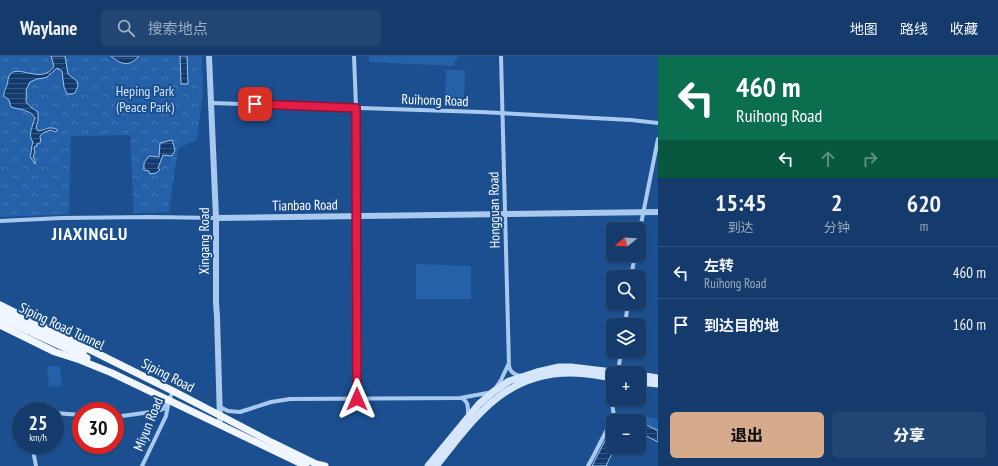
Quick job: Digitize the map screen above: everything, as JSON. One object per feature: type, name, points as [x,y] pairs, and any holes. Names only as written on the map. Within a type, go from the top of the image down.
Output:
[{"type":"main road","name":"Siping Road","points":[[0,305],[220,416],[236,420],[273,443],[316,464],[325,466]]},
{"type":"main road","name":"Siping Road Tunnel","points":[[0,312],[101,359],[114,362]]},
{"type":"main road","name":"Siping Road Tunnel","points":[[0,318],[82,356],[112,373]]},
{"type":"main road","name":"Siping Road","points":[[0,325],[55,352],[112,373],[306,466]]},
{"type":"main road","points":[[428,466],[479,404],[506,383],[522,376],[559,367],[606,371]]},
{"type":"main road","points":[[436,466],[483,410],[507,390],[516,385],[537,378],[557,374],[572,373],[606,377]]},
{"type":"main road","points":[[646,376],[658,378]]},
{"type":"main road","points":[[646,383],[658,384]]},
{"type":"street","name":"Xingang Road","points":[[209,56],[216,218],[216,302],[220,425]]},
{"type":"street","points":[[354,56],[356,108],[357,399]]},
{"type":"street","name":"Hongguan Road","points":[[493,392],[501,380],[509,363],[501,56]]},
{"type":"street","name":"Ruihong Road","points":[[212,103],[503,113],[631,120],[658,123]]},
{"type":"street","points":[[642,222],[658,139]]},
{"type":"street","name":"Tianbao Road","points":[[0,221],[151,216],[216,218],[658,212]]},
{"type":"street","points":[[509,363],[509,368],[511,371],[522,376]]},
{"type":"street","name":"Miyun Road","points":[[142,466],[166,416],[169,400],[173,391]]},
{"type":"street","points":[[220,407],[228,411],[240,412],[271,402],[285,400],[460,398],[493,392]]},
{"type":"street","points":[[460,398],[468,404],[468,417]]},
{"type":"street","points":[[124,416],[158,411],[163,409],[169,400]]},
{"type":"street","points":[[588,466],[614,416],[612,406]]},
{"type":"street","points":[[236,420],[240,412]]},
{"type":"street","points":[[34,454],[36,466]]},
{"type":"green space","name":"Heping Park (Peace Park)","points":[[0,56],[51,56],[54,66],[44,74],[37,75],[27,72],[12,72],[4,95],[9,100],[10,106],[27,111],[35,118],[29,135],[33,142],[30,156],[35,164],[34,151],[41,136],[50,130],[56,132],[47,127],[38,131],[36,128],[38,125],[38,112],[27,104],[26,90],[30,82],[47,77],[57,68],[62,71],[64,87],[67,94],[68,74],[65,56],[111,56],[113,58],[139,56],[180,56],[181,84],[188,84],[187,56],[202,56],[203,93],[197,139],[178,149],[169,212],[134,213],[130,135],[71,136],[69,214],[0,217]]},
{"type":"green space","points":[[369,56],[459,56],[455,60],[454,66],[369,62]]},
{"type":"green space","points":[[446,70],[465,70],[464,103],[445,103]]},
{"type":"green space","points":[[416,264],[471,266],[471,299],[416,299]]},
{"type":"green space","points":[[47,366],[60,366],[62,386],[49,387]]},
{"type":"green space","points":[[646,416],[658,419],[658,431],[646,425]]},
{"type":"shaded area","points":[[51,56],[65,56],[68,74],[77,81],[78,86],[75,93],[67,94],[64,87],[62,71],[57,68],[47,77],[30,82],[26,90],[26,102],[38,112],[36,128],[38,131],[50,128],[58,130],[56,132],[50,130],[40,136],[41,142],[35,146],[34,149],[35,152],[33,157],[35,164],[30,156],[33,142],[30,133],[35,118],[27,111],[11,107],[9,100],[4,96],[4,93],[9,76],[12,72],[17,71],[43,74],[49,72],[54,66]]},
{"type":"shaded area","points":[[111,56],[139,56],[136,60],[125,64]]},
{"type":"shaded area","points":[[180,56],[187,56],[188,84],[181,84]]},
{"type":"shaded area","points":[[172,140],[175,150],[172,156],[163,155],[158,168],[160,170],[156,173],[150,174],[149,171],[144,170],[144,163],[149,156],[159,157],[160,143]]},
{"type":"shaded area","points":[[646,425],[658,431],[658,442],[646,436]]},
{"type":"shaded area","points":[[606,439],[606,454],[612,454],[606,466],[592,466]]},
{"type":"district","name":"JIAXINGLU","points":[[90,233]]},
{"type":"route","points":[[255,104],[356,108],[357,399]]}]
